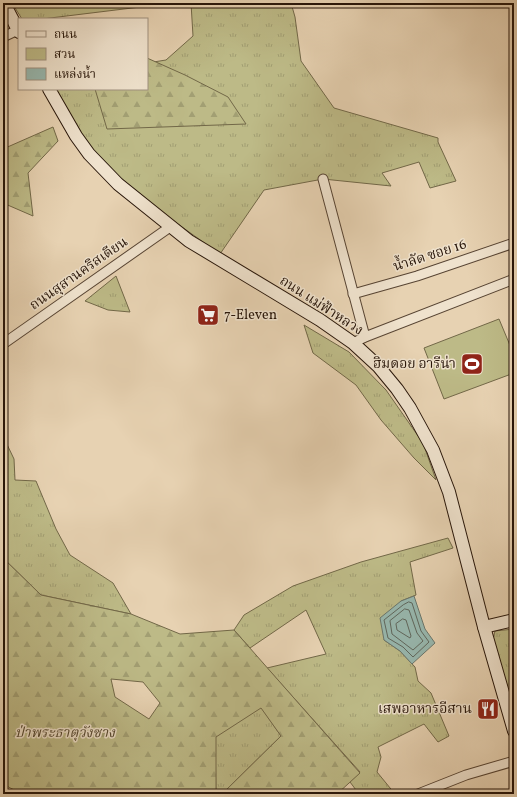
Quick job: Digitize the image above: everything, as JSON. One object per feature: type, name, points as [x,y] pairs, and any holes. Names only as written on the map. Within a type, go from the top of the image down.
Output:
[{"type":"street","points":[[3,37],[18,31],[4,3]]},
{"type":"street","name":"ถนน แม่ฟ้าหลวง","points":[[50,90],[76,136],[98,165],[118,184],[170,227],[211,256],[320,320],[353,343],[388,377],[410,408],[433,450],[443,474],[455,510],[484,627],[514,731]]},
{"type":"street","points":[[323,179],[365,337]]},
{"type":"street","name":"ถนนสุสานคริสเตียน","points":[[3,344],[170,227]]},
{"type":"street","name":"น้ำลัด ซอย 16","points":[[353,294],[417,276],[514,243]]},
{"type":"street","points":[[353,343],[365,337],[514,280]]},
{"type":"street","points":[[484,627],[514,620]]},
{"type":"street","points":[[418,794],[466,774],[514,762]]},
{"type":"green space","points":[[12,3],[173,3],[50,18],[21,18]]},
{"type":"green space","points":[[191,3],[291,3],[295,17],[301,61],[334,108],[438,138],[438,142],[456,181],[430,188],[419,162],[382,173],[391,186],[323,179],[264,190],[220,254],[144,200],[93,152],[52,90],[148,90],[148,63],[166,60],[193,36]]},
{"type":"green space","points":[[148,58],[228,97],[246,124],[107,129],[95,90],[148,90]]},
{"type":"green space","points":[[53,127],[58,141],[28,173],[33,216],[3,203],[3,149]]},
{"type":"green space","points":[[116,276],[130,312],[108,310],[85,301]]},
{"type":"green space","name":"ฮิมดอย อารีน่า","points":[[499,319],[514,355],[514,373],[444,399],[424,348]]},
{"type":"green space","points":[[304,325],[349,352],[386,390],[423,443],[436,480],[414,458],[381,420],[356,385],[313,353]]},
{"type":"green space","points":[[3,436],[14,459],[15,480],[36,481],[56,529],[70,555],[113,583],[131,614],[41,595],[3,558]]},
{"type":"green space","points":[[448,538],[453,548],[410,562],[416,595],[401,601],[384,640],[400,651],[415,667],[418,681],[431,693],[449,736],[438,742],[424,724],[378,747],[381,757],[377,772],[395,794],[359,794],[350,782],[360,772],[267,668],[326,654],[306,610],[250,648],[234,630],[244,615],[293,586],[361,562]]},
{"type":"green space","name":"ป่าพระธาตุวังซาง","points":[[3,558],[41,595],[131,614],[180,634],[234,630],[360,773],[337,794],[222,794],[281,736],[261,708],[216,737],[216,794],[17,794],[16,791],[3,784]],"holes":[[[111,679],[143,682],[160,703],[149,719],[115,697]]]},
{"type":"green space","points":[[514,629],[514,711],[492,643],[495,631]]},
{"type":"green space","points":[[261,707],[281,736],[222,794],[216,794],[215,737]]},
{"type":"water","points":[[414,596],[425,629],[435,643],[412,664],[400,651],[384,640],[380,618],[401,601]]},
{"type":"place","name":"7-Eleven","points":[[208,315]]},
{"type":"place","name":"ฮิมดอย อารีน่า","points":[[472,364]]},
{"type":"place","name":"เสพอาหารอีสาน","points":[[488,709]]}]
